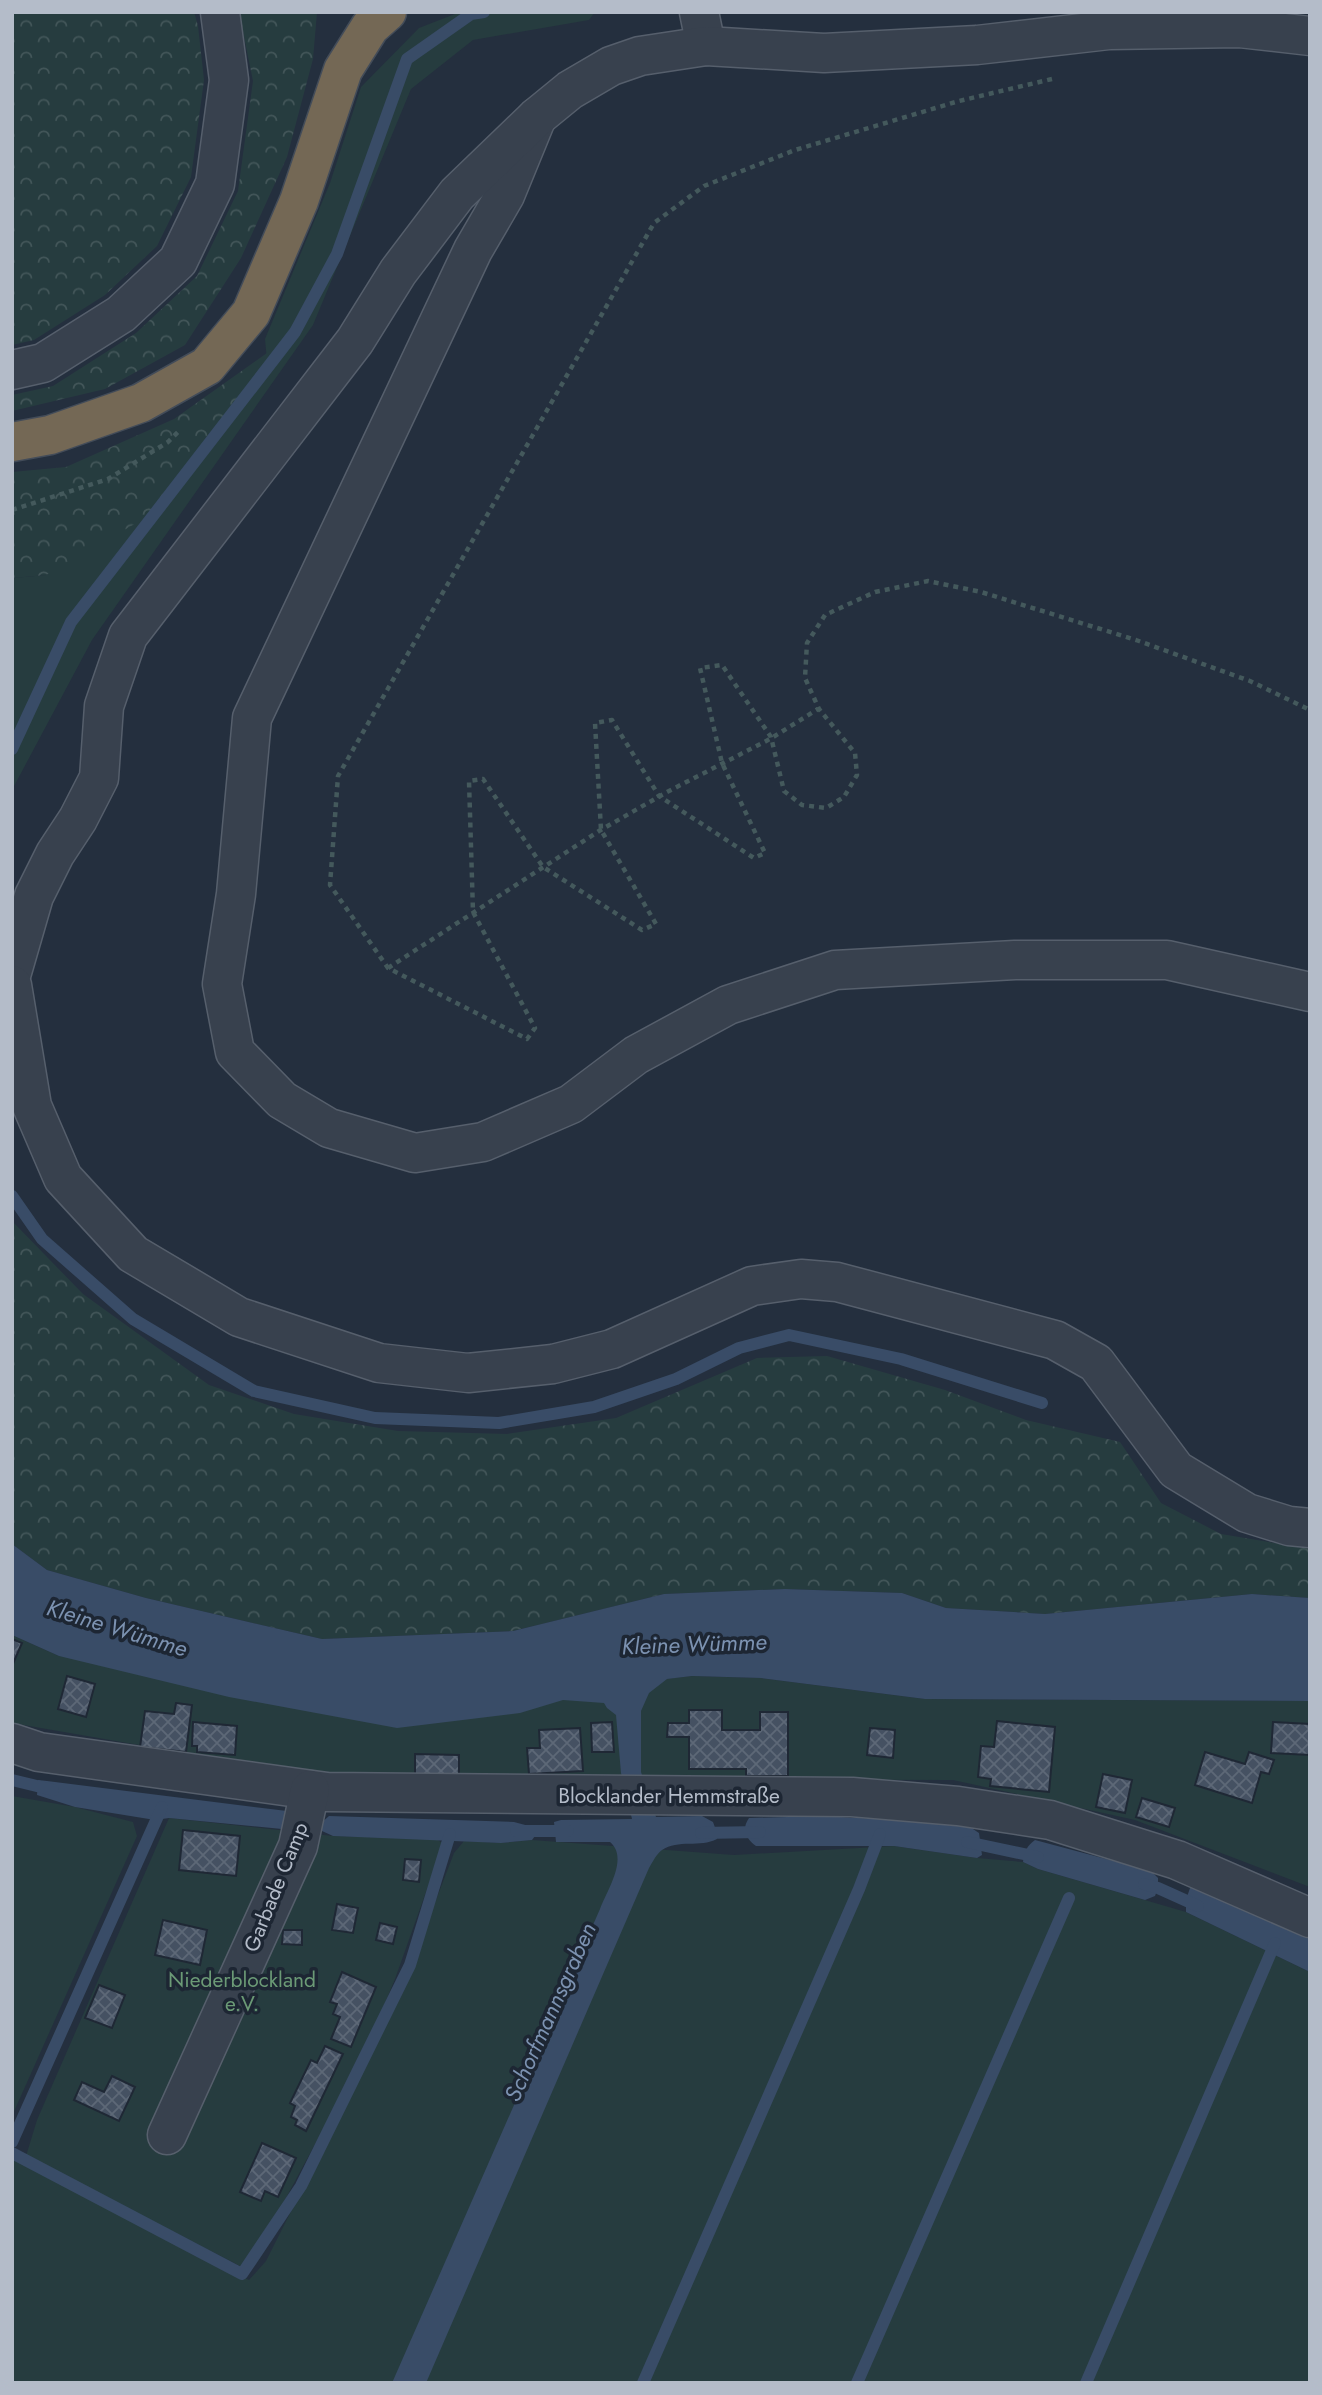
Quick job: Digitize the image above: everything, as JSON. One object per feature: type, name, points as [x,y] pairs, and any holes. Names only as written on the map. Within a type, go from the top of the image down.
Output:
[{"type":"highway","points":[[12,442],[50,435],[141,403],[207,366],[251,313],[299,201],[343,70],[370,27],[387,12]]},
{"type":"street","points":[[12,370],[43,363],[121,314],[178,261],[215,184],[229,80],[220,12]]},
{"type":"street","points":[[12,972],[34,896],[99,778],[104,706],[128,636],[355,341],[398,272],[457,194],[537,117],[570,90],[611,66],[703,29],[824,53],[977,45],[1109,30],[1240,29],[1310,36]]},
{"type":"street","points":[[537,117],[505,195],[473,250],[252,718],[236,894],[222,984],[235,1052],[282,1100],[329,1128],[415,1153],[483,1142],[571,1104],[636,1055],[728,1005],[835,970],[1015,960],[1167,960],[1310,992]]},
{"type":"street","points":[[12,985],[32,1106],[63,1178],[133,1254],[239,1317],[379,1363],[468,1373],[553,1364],[612,1349],[752,1286],[801,1279],[837,1282],[1055,1340],[1096,1363],[1176,1471],[1247,1513],[1310,1528]]},
{"type":"street","name":"Blocklander Hemmstraße","points":[[12,1743],[39,1752],[327,1793],[852,1797],[958,1805],[1050,1820],[1177,1860],[1310,1919]]},
{"type":"street","name":"Garbade Camp","points":[[167,2135],[298,1846],[310,1790]]},
{"type":"path","points":[[1062,77],[958,101],[795,150],[704,186],[654,223],[338,776],[330,885],[388,968],[527,1039],[535,1028],[473,912],[469,781],[483,779],[543,867],[642,930],[656,924],[601,830],[595,723],[612,720],[659,796],[754,858],[765,853],[722,763],[699,668],[722,665],[771,737],[784,791],[803,805],[826,808],[844,797],[857,775],[855,753],[818,709],[805,678],[807,643],[825,615],[875,593],[928,581],[981,592],[1136,639],[1250,681],[1310,709]]},
{"type":"path","points":[[388,968],[601,830],[818,709]]},
{"type":"green space","points":[[12,12],[194,12],[204,80],[191,177],[157,246],[105,295],[34,340],[12,345]]},
{"type":"green space","points":[[239,12],[317,12],[313,59],[287,157],[241,258],[185,345],[105,389],[12,411],[12,395],[53,386],[136,333],[197,276],[238,191],[253,81]]},
{"type":"green space","points":[[460,12],[595,12],[589,20],[473,40],[411,89],[313,325],[92,640],[12,790],[12,578],[46,575],[267,361],[265,339],[330,183],[361,87],[419,28]]},
{"type":"green space","points":[[267,353],[267,361],[231,423],[152,514],[46,575],[12,578],[12,472],[66,467],[174,419]]},
{"type":"green space","points":[[12,1221],[83,1294],[209,1385],[294,1414],[398,1431],[507,1434],[616,1418],[757,1358],[827,1356],[945,1390],[1026,1420],[1120,1442],[1161,1503],[1221,1534],[1310,1549],[1310,1598],[1252,1594],[1045,1614],[946,1608],[902,1593],[785,1589],[664,1594],[513,1631],[322,1639],[146,1598],[47,1570],[12,1544]]},
{"type":"green space","points":[[12,1635],[59,1656],[620,1684],[692,1676],[761,1678],[925,1699],[1310,1701],[1310,1887],[1135,1820],[953,1780],[498,1779],[300,1773],[12,1723]]},
{"type":"green space","points":[[12,1796],[75,1807],[133,1822],[137,1836],[12,2116]]},
{"type":"green space","name":"Niederblockland e.V.","points":[[169,1818],[333,1836],[437,1839],[443,1844],[395,1979],[364,2053],[252,2261],[240,2266],[26,2156],[37,2120]]},
{"type":"green space","points":[[532,1840],[734,1855],[894,1846],[1023,1862],[1038,1869],[1186,1912],[1310,1972],[1310,2383],[12,2383],[12,2156],[249,2280],[266,2261],[398,1999],[454,1853],[464,1841],[501,1843]]},
{"type":"water","name":"Kleine Wümme","points":[[12,1544],[47,1570],[146,1598],[322,1639],[513,1631],[664,1594],[785,1589],[902,1593],[946,1608],[1045,1614],[1252,1594],[1310,1598],[1310,1701],[925,1699],[761,1678],[692,1676],[667,1679],[649,1693],[641,1711],[641,1772],[656,1817],[702,1816],[713,1822],[717,1839],[668,1847],[660,1851],[653,1861],[426,2383],[392,2383],[615,1874],[617,1857],[610,1842],[556,1842],[554,1822],[632,1819],[621,1773],[616,1715],[604,1703],[563,1700],[520,1713],[397,1728],[229,1697],[59,1656],[12,1635]]},
{"type":"water","points":[[38,1780],[287,1811],[282,1829],[169,1818],[155,1820],[75,1807],[37,1795]]},
{"type":"water","points":[[329,1816],[514,1822],[529,1826],[535,1836],[532,1840],[501,1843],[333,1836],[322,1831],[320,1824]]},
{"type":"water","points":[[821,1816],[970,1827],[979,1833],[982,1855],[977,1858],[894,1846],[756,1846],[746,1834],[745,1826],[749,1818]]},
{"type":"water","points":[[1035,1840],[1151,1871],[1158,1878],[1155,1896],[1145,1900],[1038,1869],[1023,1862],[1026,1849]]},
{"type":"water","points":[[1191,1885],[1227,1898],[1310,1939],[1310,1972],[1186,1912],[1186,1900]]},
{"type":"building","points":[[12,1639],[22,1643],[12,1666]]},
{"type":"building","points":[[67,1676],[95,1684],[86,1717],[58,1709]]},
{"type":"building","points":[[176,1703],[192,1705],[186,1752],[140,1747],[145,1711],[174,1714]]},
{"type":"building","points":[[689,1710],[722,1710],[722,1730],[760,1730],[760,1712],[788,1712],[788,1776],[746,1776],[746,1769],[689,1769],[689,1737],[667,1737],[668,1723],[689,1723]]},
{"type":"building","points":[[997,1721],[1055,1727],[1049,1792],[990,1786],[991,1779],[978,1777],[981,1746],[994,1747]]},
{"type":"building","points":[[193,1722],[237,1726],[235,1755],[197,1752],[197,1746],[192,1746]]},
{"type":"building","points":[[612,1722],[614,1752],[592,1752],[591,1723]]},
{"type":"building","points":[[1273,1722],[1310,1724],[1310,1755],[1271,1753]]},
{"type":"building","points":[[580,1728],[583,1771],[529,1774],[527,1748],[540,1748],[539,1730]]},
{"type":"building","points":[[870,1728],[895,1730],[893,1758],[867,1755]]},
{"type":"building","points":[[1205,1752],[1245,1764],[1249,1752],[1274,1760],[1269,1774],[1261,1772],[1252,1803],[1195,1785]]},
{"type":"building","points":[[415,1754],[459,1755],[459,1774],[415,1774]]},
{"type":"building","points":[[1103,1774],[1132,1780],[1125,1813],[1096,1807]]},
{"type":"building","points":[[1142,1798],[1175,1808],[1169,1827],[1136,1817]]},
{"type":"building","points":[[183,1830],[240,1836],[236,1876],[179,1870]]},
{"type":"building","points":[[405,1859],[421,1860],[419,1882],[403,1880]]},
{"type":"building","points":[[337,1904],[358,1908],[353,1933],[332,1930]]},
{"type":"building","points":[[163,1920],[207,1930],[200,1965],[155,1955]]},
{"type":"building","points":[[380,1923],[397,1927],[393,1944],[376,1940]]},
{"type":"building","points":[[283,1930],[302,1930],[302,1945],[282,1944]]},
{"type":"building","points":[[342,1972],[376,1987],[351,2047],[331,2039],[340,2017],[333,2014],[337,2004],[330,2002]]},
{"type":"building","points":[[99,1985],[125,1995],[112,2028],[85,2018]]},
{"type":"building","points":[[325,2046],[343,2054],[306,2131],[295,2125],[297,2120],[291,2117],[295,2106],[290,2103],[311,2060],[317,2063]]},
{"type":"building","points":[[112,2076],[135,2087],[119,2121],[74,2100],[82,2082],[104,2092]]},
{"type":"building","points":[[262,2143],[296,2158],[278,2197],[265,2191],[261,2201],[240,2192]]},
{"type":"waterway","points":[[12,749],[71,622],[295,332],[337,254],[407,59],[471,14],[484,12]]},
{"type":"waterway","points":[[12,1196],[42,1239],[133,1319],[254,1391],[375,1418],[499,1423],[594,1407],[676,1379],[739,1348],[789,1335],[901,1359],[1042,1403]]},
{"type":"waterway","points":[[12,1780],[53,1790]]},
{"type":"waterway","points":[[12,2142],[162,1807]]},
{"type":"waterway","points":[[516,1831],[568,1831]]},
{"type":"waterway","points":[[701,1833],[760,1832]]},
{"type":"waterway","points":[[12,2153],[242,2274],[301,2186],[410,1965],[450,1834]]},
{"type":"waterway","points":[[643,2383],[859,1889],[880,1834]]},
{"type":"waterway","points":[[967,1842],[1038,1857]]},
{"type":"waterway","points":[[1144,1884],[1198,1906]]},
{"type":"waterway","points":[[857,2383],[1069,1898]]},
{"type":"waterway","points":[[1086,2383],[1275,1943]]},
{"type":"water label","name":"Schorfmannsgraben","points":[[550,2012]]}]
